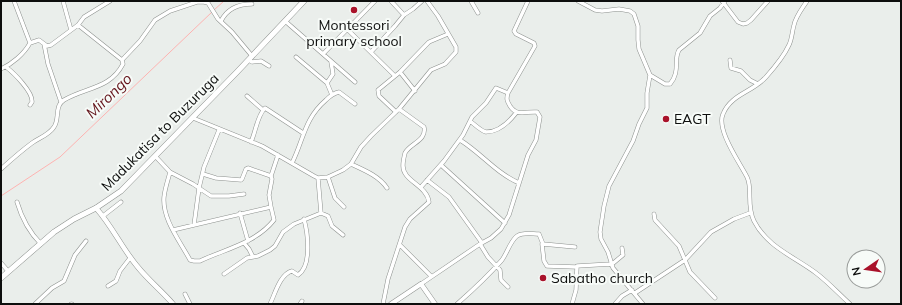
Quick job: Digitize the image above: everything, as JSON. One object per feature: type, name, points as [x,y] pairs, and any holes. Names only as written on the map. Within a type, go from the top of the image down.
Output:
[{"type":"main road","name":"Madukatisa to Buzuruga","points":[[1,278],[54,232],[96,208],[121,191],[156,157],[304,1]]},
{"type":"street","points":[[14,1],[30,43]]},
{"type":"street","points":[[64,1],[71,30]]},
{"type":"street","points":[[1,68],[6,67],[24,52],[30,43],[39,40],[47,46],[51,45],[78,25],[84,17],[108,1]]},
{"type":"street","points":[[323,54],[375,1]]},
{"type":"street","points":[[391,1],[404,14]]},
{"type":"street","points":[[371,52],[404,14],[414,9],[422,1]]},
{"type":"street","points":[[193,118],[265,148],[308,174],[318,178],[328,177],[343,170],[350,164],[361,147],[371,136],[415,91],[431,70],[445,64],[456,52],[456,47],[438,16],[427,1]]},
{"type":"street","points":[[471,1],[478,12]]},
{"type":"street","points":[[516,113],[507,102],[506,98],[535,46],[534,42],[514,32],[528,1]]},
{"type":"street","points":[[578,1],[595,10],[602,11],[619,9],[630,11],[634,14],[638,26],[639,49],[650,75],[647,93],[647,108],[633,141],[609,186],[604,206],[600,236],[608,252],[611,264],[643,304]]},
{"type":"street","points":[[650,75],[665,84],[670,84],[677,69],[677,54],[679,50],[700,33],[710,16],[720,8],[724,2],[738,22],[743,24],[751,20],[768,1]]},
{"type":"street","points":[[806,1],[796,18],[793,26],[792,38],[788,47],[765,79],[738,95],[725,110],[722,118],[727,140],[748,178],[750,213],[758,228],[764,236],[785,253],[818,274],[850,304]]},
{"type":"street","points":[[61,102],[99,86],[111,79],[123,64],[122,60],[140,41],[155,20],[170,12],[197,2],[208,3],[220,21],[232,32],[251,58],[252,62],[261,61],[269,66]]},
{"type":"street","points":[[220,21],[225,14],[234,7],[240,4],[252,4]]},
{"type":"street","points":[[285,22],[355,82]]},
{"type":"street","points":[[78,25],[122,60]]},
{"type":"street","points":[[347,29],[395,76]]},
{"type":"street","points":[[396,112],[379,96],[378,93],[380,89],[400,72],[429,42],[448,34]]},
{"type":"street","points":[[1,169],[52,130],[56,124],[61,102],[48,64],[43,43]]},
{"type":"street","points":[[296,57],[327,83],[332,95]]},
{"type":"street","points":[[730,60],[731,68],[741,71],[750,80],[758,84]]},
{"type":"street","points":[[327,83],[334,74],[331,62]]},
{"type":"street","points":[[6,67],[14,73],[31,95],[32,102],[30,105]]},
{"type":"street","points":[[400,72],[415,91]]},
{"type":"street","points":[[421,187],[441,165],[460,140],[470,121],[486,103],[496,88],[508,93]]},
{"type":"street","points":[[292,163],[315,110],[332,95],[337,93],[342,93],[355,104]]},
{"type":"street","points":[[247,96],[263,110],[266,108],[304,133]]},
{"type":"street","points":[[383,304],[388,279],[407,223],[429,202],[425,192],[407,176],[403,167],[405,154],[422,137],[425,132],[424,127],[399,109]]},
{"type":"street","points":[[251,142],[263,110]]},
{"type":"street","points":[[391,304],[421,284],[430,276],[495,235],[509,215],[529,151],[536,140],[540,117],[537,112],[516,113],[497,130],[488,132],[470,121]]},
{"type":"street","points":[[194,225],[198,188],[219,130]]},
{"type":"street","points":[[460,140],[473,148],[498,170],[519,183]]},
{"type":"street","points":[[170,172],[164,196],[164,210],[190,260],[194,262],[200,261],[246,242],[259,234],[274,220],[269,195],[272,179],[271,176],[278,155]]},
{"type":"street","points":[[156,157],[170,172],[211,196],[244,194]]},
{"type":"street","points":[[350,164],[365,170],[388,188]]},
{"type":"street","points":[[441,165],[505,222]]},
{"type":"street","points":[[203,174],[216,178],[241,180],[246,169],[248,168],[271,176]]},
{"type":"street","points":[[328,177],[335,198],[344,207]]},
{"type":"street","points":[[318,178],[322,213]]},
{"type":"street","points":[[427,180],[449,197],[481,244],[488,257],[500,270],[502,282],[508,287]]},
{"type":"street","points":[[17,202],[20,214],[28,228],[41,244]]},
{"type":"street","points":[[103,216],[122,202]]},
{"type":"street","points":[[174,230],[240,213],[271,207]]},
{"type":"street","points":[[96,208],[103,216],[130,258],[173,304]]},
{"type":"street","points":[[240,213],[246,242],[253,257]]},
{"type":"street","points":[[224,274],[247,258],[258,256],[270,250],[275,246],[283,232],[294,224],[322,213],[328,216],[332,226],[343,235]]},
{"type":"street","points":[[616,304],[622,296],[633,292],[685,260],[711,232],[734,219],[750,213]]},
{"type":"street","points":[[654,214],[655,220],[679,246],[690,272],[715,298]]},
{"type":"street","points":[[270,304],[281,281],[289,272],[292,271],[298,276],[304,270],[307,253],[304,219]]},
{"type":"street","points":[[457,304],[481,283],[505,256],[514,239],[518,236],[539,234],[544,262],[547,266],[576,267],[578,265],[611,264],[623,255],[622,248]]},
{"type":"street","points":[[35,304],[52,288],[64,281],[75,255],[86,241]]},
{"type":"street","points":[[542,244],[575,247]]},
{"type":"street","points":[[400,245],[430,276]]},
{"type":"street","points":[[108,286],[116,282],[120,271],[130,258]]},
{"type":"street","points":[[1,263],[8,271]]},
{"type":"street","points":[[572,304],[576,290],[576,267]]},
{"type":"street","points":[[421,284],[435,304]]},
{"type":"street","points":[[186,294],[190,304]]},
{"type":"waterway","name":"Mirongo","points":[[214,10],[224,1]]},
{"type":"waterway","name":"Mirongo","points":[[1,196],[60,157],[212,12]]},
{"type":"place","name":"Montessori primary school","points":[[354,10]]},
{"type":"place","name":"EAGT","points":[[666,119]]},
{"type":"place","name":"Sabatho church","points":[[543,278]]}]
